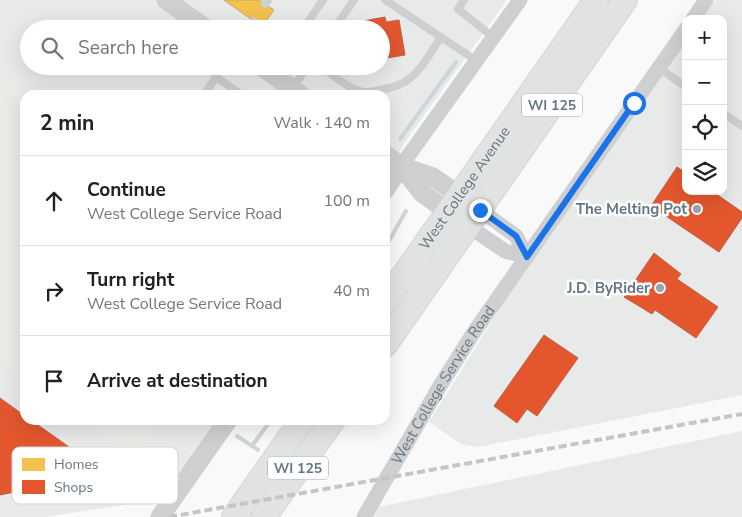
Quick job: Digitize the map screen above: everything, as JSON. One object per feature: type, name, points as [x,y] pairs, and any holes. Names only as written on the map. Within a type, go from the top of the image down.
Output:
[{"type":"main road","name":"West College Avenue","points":[[390,295],[596,0]]},
{"type":"main road","name":"West College Avenue","points":[[390,338],[625,0]]},
{"type":"main road","name":"WI 125","points":[[234,517],[298,425]]},
{"type":"main road","name":"WI 125","points":[[264,517],[328,425]]},
{"type":"street","points":[[166,0],[194,20]]},
{"type":"street","points":[[390,182],[478,62],[520,0]]},
{"type":"street","points":[[696,15],[706,0]]},
{"type":"street","name":"West College Service Road","points":[[364,517],[438,389],[474,332],[682,35]]},
{"type":"street","points":[[273,75],[294,90]]},
{"type":"street","points":[[390,158],[401,166],[433,178],[453,204],[474,218],[516,236],[527,257]]},
{"type":"street","points":[[178,491],[224,425]]},
{"type":"street","points":[[160,517],[169,504]]},
{"type":"lane","points":[[309,20],[323,0]]},
{"type":"lane","points":[[340,20],[354,0]]},
{"type":"lane","points":[[385,0],[478,62]]},
{"type":"lane","points":[[464,0],[458,8],[494,38]]},
{"type":"lane","points":[[383,90],[392,89],[406,83],[416,73],[442,37]]},
{"type":"lane","points":[[659,68],[682,84]]},
{"type":"lane","points":[[298,90],[304,75]]},
{"type":"lane","points":[[334,75],[360,90]]},
{"type":"lane","points":[[207,90],[216,77],[235,90]]},
{"type":"lane","points":[[727,116],[742,126]]},
{"type":"shaded area","points":[[0,0],[167,0],[195,20],[20,20],[20,75],[390,75],[390,20],[211,20],[181,0],[507,0],[390,165],[390,90],[20,90],[20,425],[214,425],[178,477],[178,447],[12,447],[12,504],[130,504],[45,517],[0,517]]},
{"type":"shaded area","points":[[715,0],[742,0],[742,395],[479,447],[461,444],[429,422],[504,302],[682,48],[682,195],[727,195],[727,15],[705,15]]},
{"type":"shaded area","points":[[0,74],[22,90],[20,90],[20,377],[0,363]]},
{"type":"shaded area","points":[[87,425],[158,425],[142,447],[117,447]]},
{"type":"shaded area","points":[[742,431],[742,517],[364,517],[369,509]]},
{"type":"building: Homes","points":[[224,0],[259,0],[274,10],[267,20],[252,20]]},
{"type":"building: Shops","points":[[385,17],[386,20],[368,20]]},
{"type":"building: Shops","points":[[399,20],[405,55],[390,58],[390,21]]},
{"type":"building: Shops","name":"The Melting Pot","points":[[677,167],[682,170],[682,195],[718,195],[742,212],[742,218],[719,252],[651,206]]},
{"type":"building: Shops","name":"J.D. ByRider","points":[[654,253],[681,274],[677,279],[718,307],[696,338],[655,310],[652,314],[624,297]]},
{"type":"building: Shops","points":[[544,335],[578,358],[537,416],[527,409],[517,423],[494,406]]},
{"type":"building: Shops","points":[[0,398],[20,412],[20,425],[38,425],[69,447],[12,447],[12,493],[0,495]]},
{"type":"waterway","points":[[400,139],[456,62]]},
{"type":"waterway","points":[[390,239],[406,211]]},
{"type":"waterway","points":[[252,446],[267,425]]},
{"type":"waterway","points":[[237,436],[258,450]]},
{"type":"railway","points":[[169,517],[742,414]]},
{"type":"place","name":"The Melting Pot","points":[[697,209]]},
{"type":"place","name":"J.D. ByRider","points":[[660,288]]},
{"type":"route","points":[[480,210],[516,236],[527,257],[634,103]]}]
